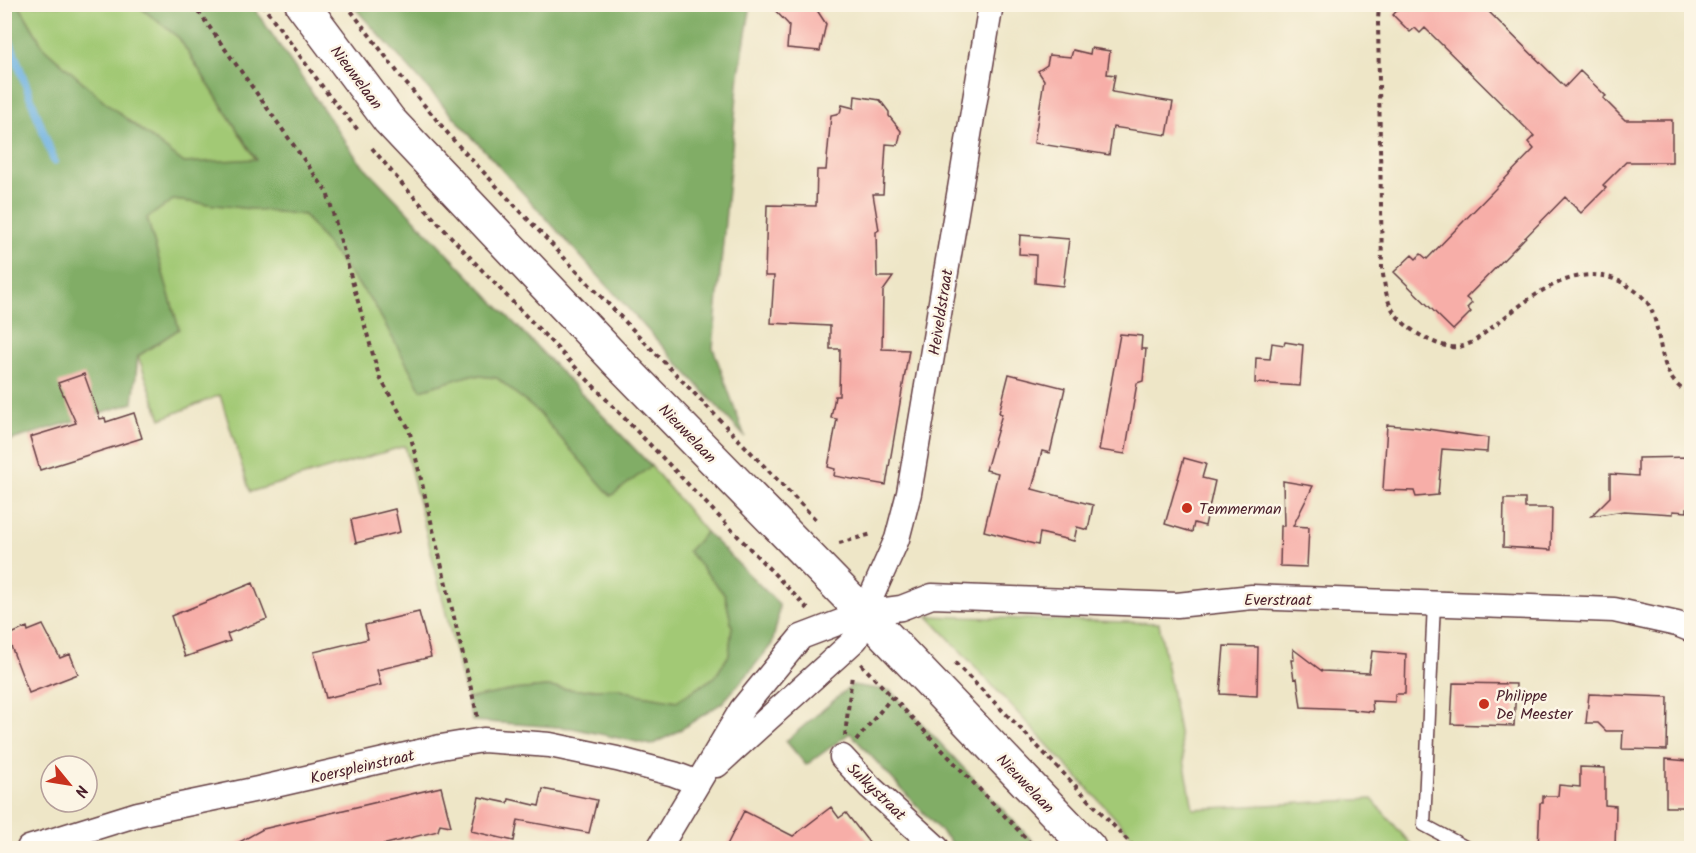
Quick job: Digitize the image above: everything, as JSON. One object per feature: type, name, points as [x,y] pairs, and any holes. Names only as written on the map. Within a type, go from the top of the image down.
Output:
[{"type":"main road","name":"Nieuwelaan","points":[[302,4],[389,120],[618,362],[864,613],[1089,849]]},
{"type":"street","name":"Heiveldstraat","points":[[698,783],[856,639],[864,613],[897,539],[907,502],[926,399],[981,58],[992,4]]},
{"type":"street","name":"Everstraat","points":[[864,613],[901,608],[932,596],[1177,605],[1252,597],[1614,610],[1677,624],[1692,630]]},
{"type":"street","name":"Heiveldstraat","points":[[659,849],[742,709],[801,637],[864,613]]},
{"type":"street","name":"Koerspleinstraat","points":[[29,849],[138,814],[441,747],[483,740],[550,745],[629,762],[698,783]]},
{"type":"street","name":"Sulkystraat","points":[[842,758],[937,849]]},
{"type":"lane","points":[[1434,603],[1424,825],[1467,849]]},
{"type":"path","points":[[193,4],[327,192],[379,376],[409,429],[483,740]]},
{"type":"path","points":[[262,4],[359,132]]},
{"type":"path","points":[[346,4],[405,82],[455,142],[821,524]]},
{"type":"path","points":[[1379,4],[1382,268],[1390,306],[1400,319],[1439,343],[1452,347],[1464,346],[1473,342],[1548,286],[1571,277],[1591,274],[1613,278],[1635,289],[1652,309],[1667,373],[1682,391],[1692,394]]},
{"type":"path","points":[[366,140],[402,184],[480,268],[801,601]]},
{"type":"path","points":[[839,543],[876,533]]},
{"type":"path","points":[[834,538],[847,551]]},
{"type":"path","points":[[951,660],[1028,736],[1135,849]]},
{"type":"path","points":[[842,758],[853,668]]},
{"type":"path","points":[[866,670],[1035,849]]},
{"type":"path","points":[[842,758],[892,697]]},
{"type":"green space","points":[[251,4],[358,160],[651,466],[611,496],[538,412],[497,378],[471,375],[421,390],[374,304],[304,215],[173,200],[147,218],[179,329],[138,356],[133,403],[5,442],[5,5],[19,5],[44,48],[111,107],[184,163],[256,159],[179,38],[137,5]]},
{"type":"green space","points":[[19,5],[137,5],[179,38],[256,160],[184,163],[111,107],[44,48]]},
{"type":"green space","points":[[352,5],[751,5],[739,74],[713,348],[745,437]]},
{"type":"green space","points":[[173,200],[304,215],[374,304],[421,389],[471,375],[497,378],[538,412],[611,496],[651,466],[706,532],[689,551],[725,595],[732,626],[729,655],[715,677],[677,701],[636,694],[618,688],[577,690],[546,687],[514,690],[467,699],[405,446],[250,492],[220,395],[161,419],[138,356],[179,329],[147,218]]},
{"type":"green space","points":[[706,532],[779,604],[772,644],[722,703],[675,733],[651,745],[572,728],[472,721],[467,699],[514,690],[546,687],[577,690],[618,688],[636,694],[677,701],[715,677],[729,655],[732,626],[725,595],[688,551]]},
{"type":"green space","points":[[928,616],[1159,623],[1193,809],[1372,799],[1414,848],[1143,848]]},
{"type":"green space","points":[[852,685],[891,691],[1039,848],[956,848],[850,733],[806,765],[786,741]]},
{"type":"building","points":[[769,4],[813,4],[826,24],[820,51],[787,48],[789,25]]},
{"type":"building","points":[[1403,4],[1481,4],[1565,87],[1580,71],[1606,96],[1603,98],[1625,120],[1672,120],[1672,162],[1626,162],[1603,185],[1606,188],[1581,213],[1565,197],[1466,298],[1472,303],[1467,308],[1471,312],[1453,330],[1394,272],[1412,255],[1416,259],[1421,254],[1427,259],[1534,149],[1528,142],[1534,136],[1425,28],[1420,33],[1415,28],[1410,32],[1393,15]]},
{"type":"building","points":[[1091,48],[1110,51],[1107,74],[1115,75],[1112,92],[1173,102],[1167,135],[1113,127],[1109,155],[1034,143],[1044,80],[1038,71],[1047,65],[1049,55],[1071,57],[1073,50],[1090,54]]},
{"type":"building","points":[[855,96],[880,100],[901,131],[898,145],[886,144],[883,194],[873,194],[879,230],[876,232],[877,277],[893,277],[883,291],[882,349],[909,350],[886,485],[834,476],[835,469],[828,467],[837,419],[831,418],[835,396],[839,396],[840,349],[830,349],[830,326],[771,323],[774,276],[765,276],[767,205],[816,206],[817,170],[826,170],[831,115],[840,113],[842,105],[854,108]]},
{"type":"building","points":[[1020,235],[1069,239],[1063,286],[1035,283],[1036,255],[1019,254]]},
{"type":"building","points":[[1120,334],[1142,336],[1141,349],[1146,349],[1143,381],[1137,383],[1125,454],[1099,450]]},
{"type":"building","points":[[1285,342],[1303,345],[1300,386],[1255,383],[1256,358],[1270,359],[1272,343],[1284,345]]},
{"type":"building","points":[[84,374],[100,419],[105,418],[106,422],[134,413],[142,438],[40,470],[30,437],[76,423],[58,383]]},
{"type":"building","points":[[1009,374],[1065,388],[1050,453],[1042,451],[1032,489],[1093,505],[1088,530],[1077,527],[1074,541],[1040,533],[1038,545],[984,531],[998,473],[986,470],[1002,414],[999,413]]},
{"type":"building","points":[[1387,425],[1488,438],[1487,452],[1442,449],[1438,495],[1416,497],[1414,491],[1383,490]]},
{"type":"building","points":[[1692,457],[1692,508],[1687,508],[1687,512],[1673,511],[1673,514],[1624,511],[1591,516],[1610,497],[1610,474],[1638,476],[1638,458]]},
{"type":"building","points":[[1184,458],[1206,464],[1202,478],[1215,481],[1205,526],[1194,523],[1192,532],[1165,524]]},
{"type":"building","points":[[1283,481],[1313,486],[1293,526],[1309,527],[1307,567],[1280,566],[1281,526],[1284,526]]},
{"type":"building","points":[[1504,499],[1525,499],[1525,508],[1552,508],[1551,550],[1503,547]]},
{"type":"building","points":[[395,509],[400,532],[356,543],[351,520]]},
{"type":"building","points":[[253,583],[267,619],[227,634],[230,641],[185,657],[171,616]]},
{"type":"building","points":[[419,612],[431,657],[377,670],[381,685],[326,698],[314,652],[368,639],[365,625]]},
{"type":"building","points":[[43,625],[60,658],[70,654],[78,674],[29,693],[7,636],[27,627],[28,631]]},
{"type":"building","points":[[1224,646],[1258,647],[1257,696],[1220,694]]},
{"type":"building","points":[[1293,649],[1322,671],[1369,673],[1372,651],[1406,654],[1405,694],[1395,694],[1395,702],[1372,701],[1373,712],[1301,707],[1297,678],[1294,679],[1291,660],[1294,660]]},
{"type":"building","points":[[1453,683],[1516,684],[1514,726],[1451,724]]},
{"type":"building","points":[[1589,694],[1668,697],[1667,750],[1622,749],[1623,731],[1606,731],[1598,723],[1586,723]]},
{"type":"building","points":[[1666,759],[1688,761],[1688,766],[1692,767],[1692,807],[1666,807]]},
{"type":"building","points":[[1580,767],[1605,768],[1605,805],[1616,806],[1615,849],[1538,849],[1540,803],[1543,803],[1543,796],[1558,796],[1559,785],[1580,787]]},
{"type":"building","points":[[441,787],[451,826],[440,824],[438,831],[366,849],[227,849],[263,829]]},
{"type":"building","points":[[543,789],[597,800],[589,833],[518,820],[514,841],[471,831],[479,797],[508,803],[509,799],[539,806]]},
{"type":"building","points":[[831,807],[839,818],[846,813],[874,849],[725,849],[744,811],[793,836]]},
{"type":"waterway","points":[[4,26],[54,161]]},
{"type":"place","name":"Temmerman","points":[[1187,508]]},
{"type":"place","name":"Philippe De Meester","points":[[1484,704]]}]
